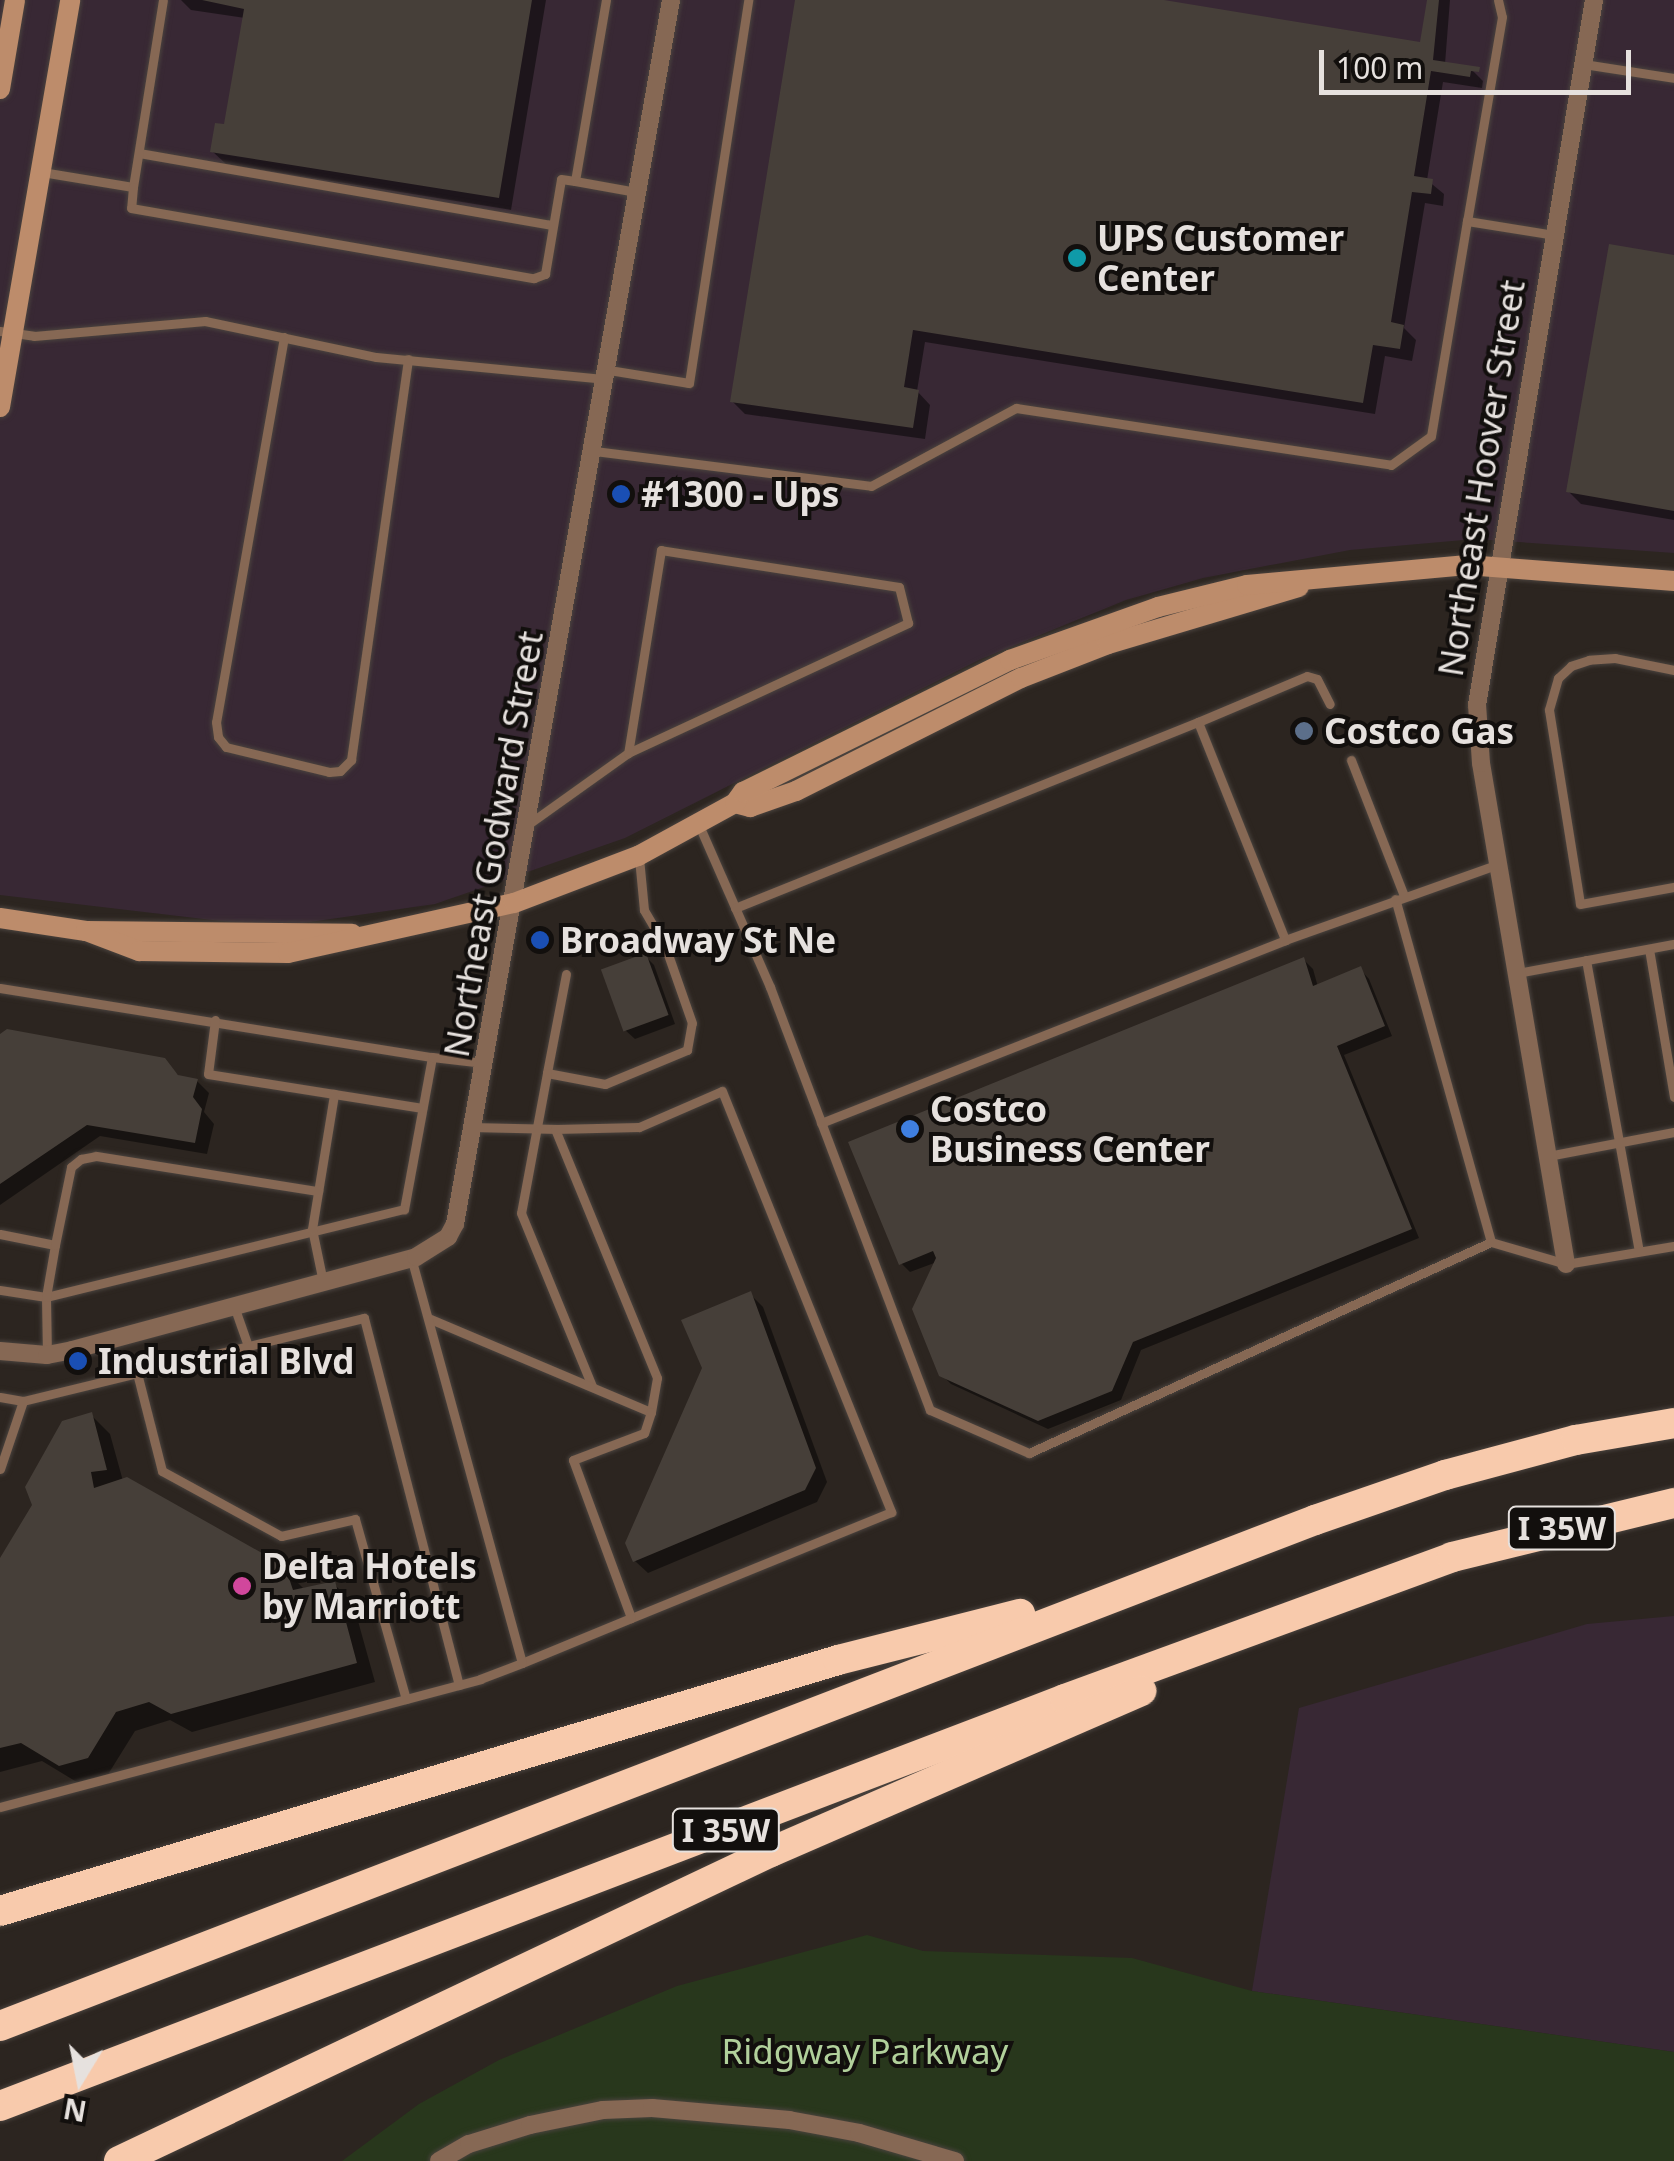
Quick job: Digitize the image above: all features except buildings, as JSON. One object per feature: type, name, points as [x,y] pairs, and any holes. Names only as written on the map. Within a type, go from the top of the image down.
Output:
[{"type":"highway","name":"I 35W","points":[[0,2026],[1149,1582],[1446,1475],[1576,1440],[1674,1422]]},
{"type":"highway","name":"I 35W","points":[[0,2106],[1064,1698],[1452,1558],[1674,1504]]},
{"type":"highway","points":[[120,2161],[770,1852],[1452,1558]]},
{"type":"highway","points":[[0,1912],[838,1660],[1149,1582]]},
{"type":"main road","points":[[0,89],[15,0]]},
{"type":"main road","points":[[0,407],[6,332],[41,172],[70,0]]},
{"type":"main road","points":[[0,918],[86,931],[363,935],[514,903],[638,856],[735,803],[743,792],[792,766],[1052,643],[1158,607],[1282,579],[1407,569],[1498,566],[1674,582]]},
{"type":"street","name":"Northeast Godward Street","points":[[0,1351],[46,1355],[411,1258],[448,1237],[455,1224],[530,823],[671,0]]},
{"type":"street","name":"Northeast Hoover Street","points":[[1566,1264],[1477,716],[1498,566],[1594,0]]},
{"type":"street","points":[[440,2161],[469,2144],[530,2124],[604,2110],[652,2108],[806,2124],[956,2161]]},
{"type":"lane","points":[[163,0],[131,208],[534,278],[545,274],[561,179],[639,192]]},
{"type":"lane","points":[[575,181],[606,0]]},
{"type":"lane","points":[[6,332],[34,336],[206,321],[408,359],[689,383],[748,0]]},
{"type":"lane","points":[[595,451],[871,486],[1016,408],[1391,465],[1431,436],[1502,17],[1498,0]]},
{"type":"lane","points":[[1583,64],[1674,78]]},
{"type":"lane","points":[[139,153],[554,225]]},
{"type":"lane","points":[[41,172],[133,187]]},
{"type":"lane","points":[[1467,220],[1554,235]]},
{"type":"lane","points":[[284,337],[216,722],[218,737],[226,748],[329,772],[340,771],[351,760],[408,359]]},
{"type":"lane","points":[[530,823],[628,753],[908,623],[899,587],[660,550],[628,753]]},
{"type":"lane","points":[[1674,670],[1616,658],[1588,660],[1571,666],[1558,678],[1549,710],[1580,904],[1674,887]]},
{"type":"lane","points":[[735,908],[1306,676],[1317,679],[1330,704]]},
{"type":"lane","points":[[1198,722],[1286,940]]},
{"type":"lane","points":[[1351,760],[1400,898],[1491,1242]]},
{"type":"lane","points":[[698,824],[821,1124],[930,1410],[1029,1453],[1491,1242],[1566,1264],[1674,1246]]},
{"type":"lane","points":[[548,1073],[615,1082],[680,1056],[692,1042],[692,1023],[676,977],[644,910],[638,856]]},
{"type":"lane","points":[[821,1124],[1286,940],[1498,864]]},
{"type":"lane","points":[[1516,973],[1674,944]]},
{"type":"lane","points":[[1649,949],[1674,1097]]},
{"type":"lane","points":[[1586,960],[1639,1252]]},
{"type":"lane","points":[[566,974],[522,1212],[592,1386]]},
{"type":"lane","points":[[0,988],[487,1063]]},
{"type":"lane","points":[[215,1020],[208,1074],[422,1108]]},
{"type":"lane","points":[[0,1290],[46,1297],[404,1208],[432,1056]]},
{"type":"lane","points":[[0,1808],[459,1685],[891,1512],[722,1090],[639,1128],[475,1127]]},
{"type":"lane","points":[[323,1282],[312,1229],[334,1094]]},
{"type":"lane","points":[[555,1129],[657,1378],[644,1432],[574,1460],[631,1618]]},
{"type":"lane","points":[[1548,1156],[1674,1132]]},
{"type":"lane","points":[[46,1355],[46,1297],[54,1246],[71,1167],[81,1159],[96,1156],[318,1191]]},
{"type":"lane","points":[[0,1234],[54,1246]]},
{"type":"lane","points":[[411,1258],[522,1663]]},
{"type":"lane","points":[[234,1306],[248,1346]]},
{"type":"lane","points":[[0,1397],[23,1401],[364,1318],[459,1685]]},
{"type":"lane","points":[[428,1318],[651,1412]]},
{"type":"lane","points":[[137,1373],[162,1471],[282,1536],[355,1519],[406,1699]]},
{"type":"lane","points":[[0,1469],[23,1401]]},
{"type":"shaded area","points":[[0,0],[1674,0],[1674,553],[1475,539],[1350,550],[1203,578],[1126,600],[981,659],[625,838],[435,904],[303,923],[246,924],[0,895]]},
{"type":"shaded area","points":[[1674,1616],[1674,2052],[1252,1991],[1299,1708],[1587,1624]]},
{"type":"green space","name":"Ridgway Parkway","points":[[867,1935],[923,1951],[1132,1958],[1252,1991],[1674,2052],[1674,2161],[342,2161],[419,2104],[499,2060],[677,1986]]},
{"type":"place","name":"UPS Customer Center","points":[[1077,258]]},
{"type":"place","name":"#1300 - Ups","points":[[621,494]]},
{"type":"place","name":"Costco Gas","points":[[1304,731]]},
{"type":"place","name":"Broadway St Ne","points":[[540,940]]},
{"type":"place","name":"Costco Business Center","points":[[910,1129]]},
{"type":"place","name":"Industrial Blvd","points":[[78,1361]]},
{"type":"place","name":"Delta Hotels by Marriott","points":[[242,1586]]}]
